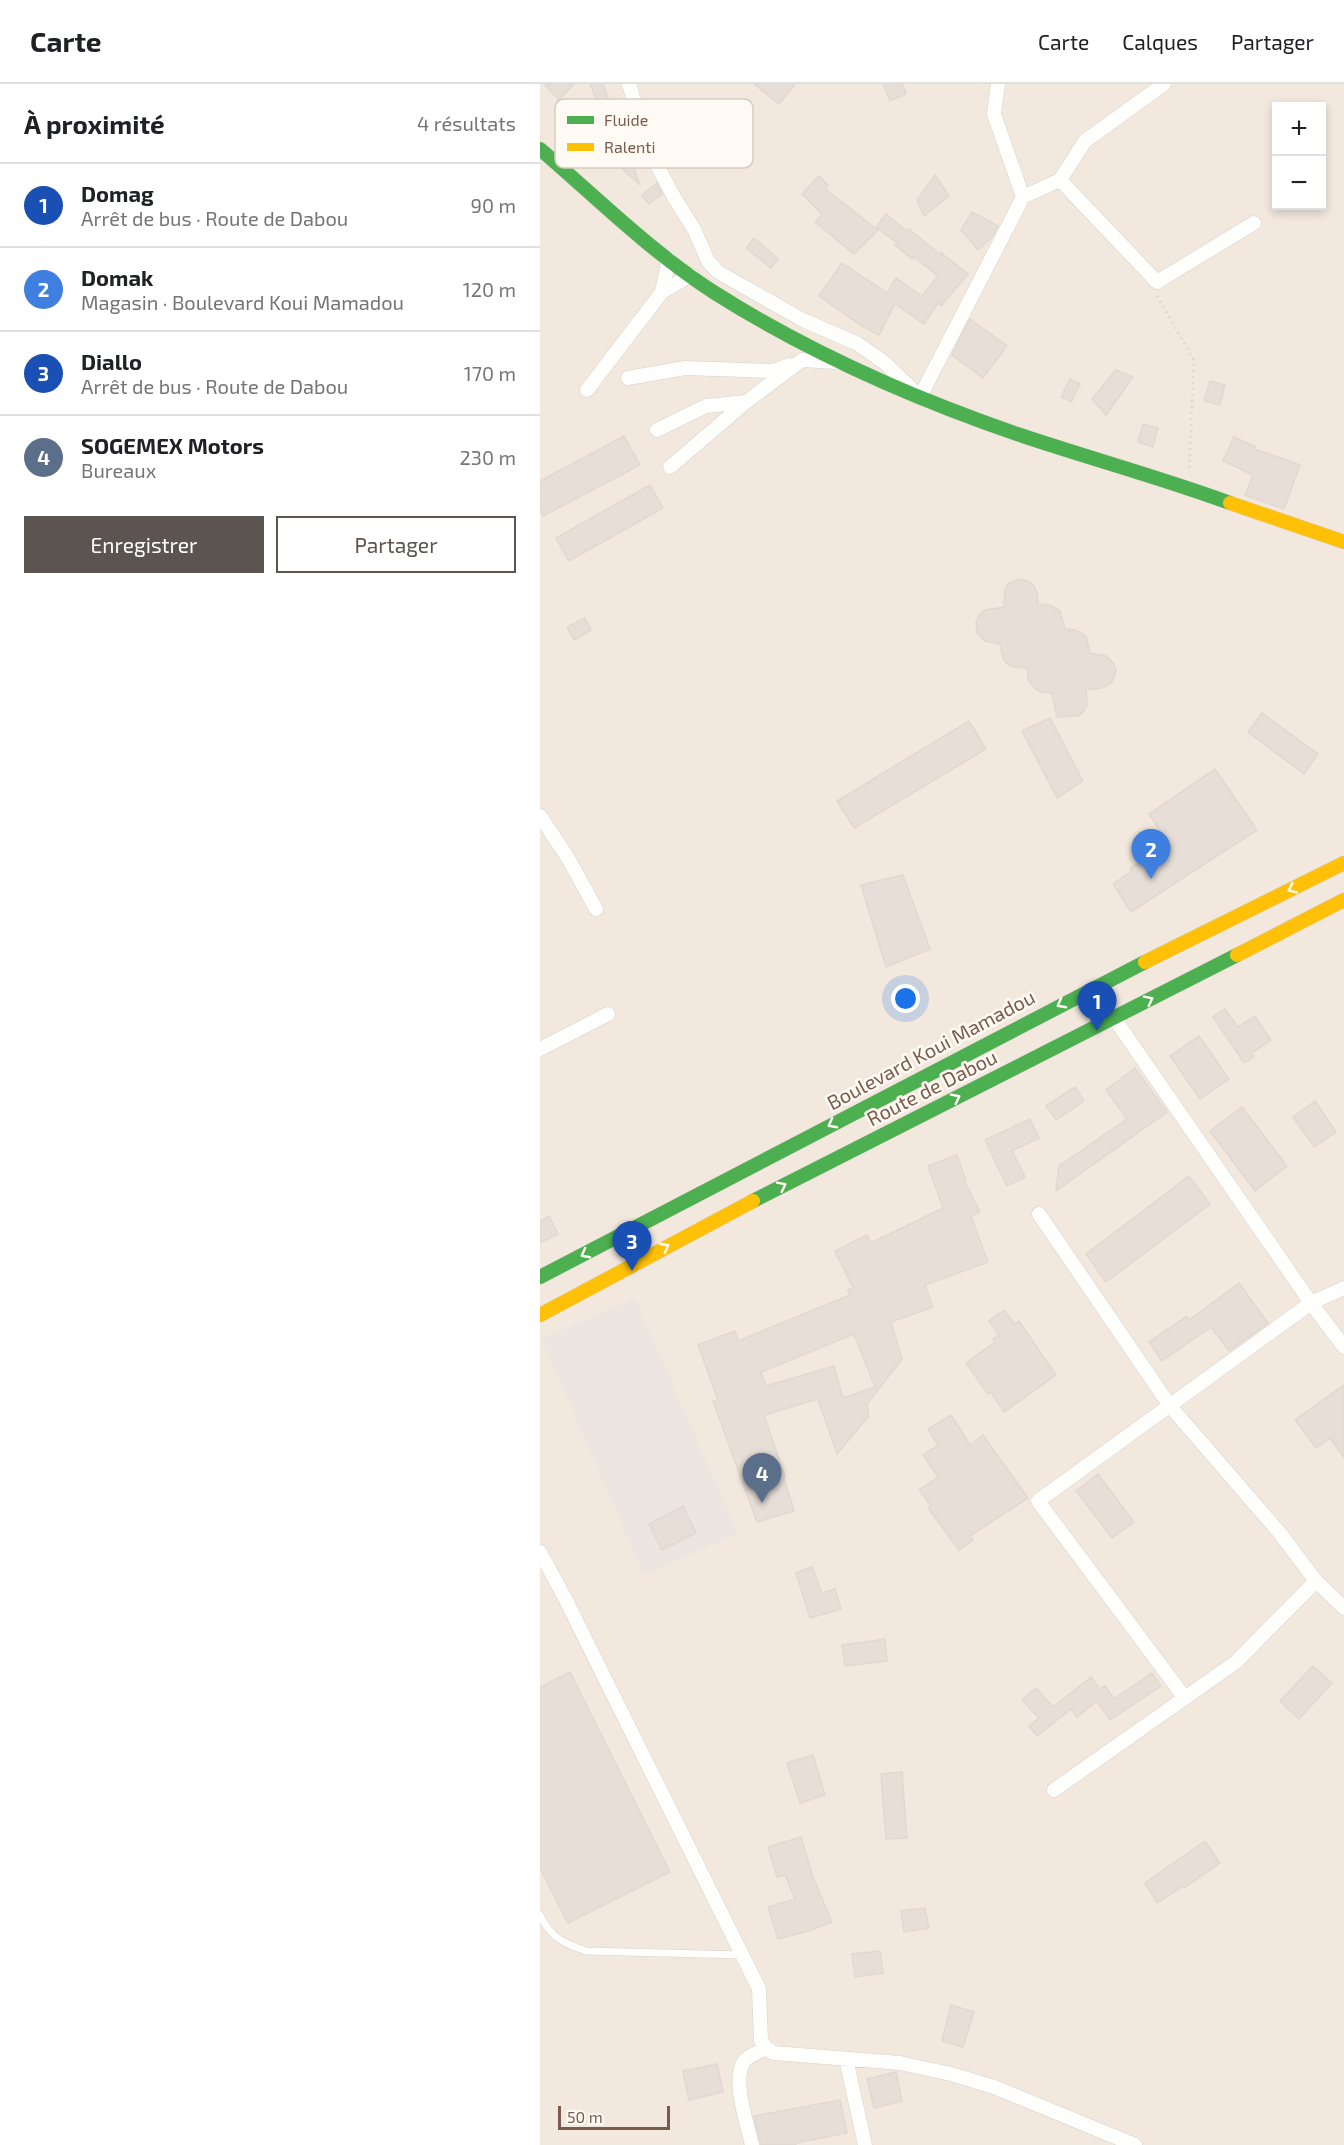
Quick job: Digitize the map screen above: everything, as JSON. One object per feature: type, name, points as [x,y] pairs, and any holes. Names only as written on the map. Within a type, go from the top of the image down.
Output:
[{"type":"main road","points":[[540,149],[555,162]]},
{"type":"main road","points":[[562,168],[691,275],[738,307],[847,363],[921,397],[1022,435],[1189,488],[1344,542]]},
{"type":"main road","name":"Boulevard Koui Mamadou","points":[[540,1277],[1092,988],[1344,863]]},
{"type":"main road","name":"Route de Dabou","points":[[540,1315],[730,1213],[1344,900]]},
{"type":"street","points":[[629,84],[634,99]]},
{"type":"street","points":[[998,84],[994,114],[1023,197]]},
{"type":"street","points":[[659,168],[694,229],[708,261],[718,272],[803,320],[858,344],[885,363],[921,397],[1023,197],[1060,180],[1085,141],[1164,84]]},
{"type":"street","points":[[1060,180],[1157,282],[1254,223]]},
{"type":"street","points":[[662,292],[669,259]]},
{"type":"street","points":[[587,390],[662,292],[691,275]]},
{"type":"street","points":[[628,378],[685,368],[772,371],[802,360],[847,363]]},
{"type":"street","points":[[670,467],[746,402],[802,360]]},
{"type":"street","points":[[657,430],[706,406],[746,402]]},
{"type":"street","points":[[540,816],[568,858],[596,909]]},
{"type":"street","points":[[540,1049],[608,1014]]},
{"type":"street","points":[[1114,1018],[1311,1303],[1344,1347]]},
{"type":"street","points":[[1039,1214],[1170,1406],[1279,1532],[1316,1581],[1344,1608]]},
{"type":"street","points":[[1185,1698],[1038,1501],[1311,1303],[1344,1288]]},
{"type":"street","points":[[540,1552],[759,1989],[761,2041],[766,2048],[774,2054],[900,2063],[951,2074],[994,2087],[1135,2145]]},
{"type":"street","points":[[1054,1790],[1236,1662],[1316,1581]]},
{"type":"street","points":[[752,2145],[738,2080],[740,2068],[746,2058],[766,2048]]},
{"type":"street","points":[[846,2059],[865,2145]]},
{"type":"lane","points":[[540,1915],[543,1929],[562,1942],[586,1951],[742,1955]]},
{"type":"path","points":[[1157,296],[1194,360],[1189,488]]},
{"type":"shaded area","points":[[540,84],[1344,84],[1344,2145],[540,2145]]},
{"type":"shaded area","points":[[635,1298],[738,1533],[644,1575],[541,1339]]},
{"type":"building","points":[[544,84],[574,84],[560,99]]},
{"type":"building","points":[[590,84],[603,84],[609,99],[596,99]]},
{"type":"building","points":[[754,84],[795,84],[779,104]]},
{"type":"building","points":[[883,84],[902,84],[906,94],[890,101]]},
{"type":"building","points":[[621,168],[634,168],[640,185]]},
{"type":"building","points":[[935,175],[949,196],[924,216],[917,200]]},
{"type":"building","points":[[819,176],[828,185],[825,189],[878,230],[854,254],[815,222],[822,214],[802,194]]},
{"type":"building","points":[[657,183],[662,194],[649,204],[642,195]]},
{"type":"building","points":[[972,212],[998,226],[993,236],[978,250],[961,230]]},
{"type":"building","points":[[886,214],[968,274],[941,306],[938,303],[924,324],[895,304],[879,335],[819,296],[842,263],[887,293],[896,278],[922,296],[938,276],[914,257],[912,259],[895,245],[897,243],[876,227]]},
{"type":"building","points":[[754,238],[778,259],[771,268],[746,248]]},
{"type":"building","points":[[970,319],[1007,346],[983,378],[952,355]]},
{"type":"building","points":[[1116,370],[1133,377],[1106,415],[1092,399]]},
{"type":"building","points":[[1070,379],[1080,384],[1071,402],[1061,397]]},
{"type":"building","points":[[1210,381],[1225,385],[1220,405],[1204,401]]},
{"type":"building","points":[[1143,424],[1158,428],[1153,447],[1138,442]]},
{"type":"building","points":[[624,436],[640,465],[543,516],[540,510],[540,481]]},
{"type":"building","points":[[1234,437],[1256,447],[1255,449],[1300,465],[1284,509],[1245,495],[1253,475],[1223,461]]},
{"type":"building","points":[[650,485],[663,508],[569,561],[556,538]]},
{"type":"building","points":[[1020,579],[1034,586],[1038,604],[1050,605],[1060,611],[1065,629],[1076,630],[1086,636],[1090,653],[1106,656],[1114,664],[1116,671],[1112,682],[1102,688],[1086,690],[1087,705],[1078,716],[1057,717],[1052,693],[1041,692],[1034,688],[1028,679],[1027,668],[1007,664],[1000,644],[985,641],[977,633],[976,622],[979,615],[985,610],[1004,607],[1005,589],[1009,583]]},
{"type":"building","points":[[585,618],[591,630],[574,640],[567,627]]},
{"type":"building","points":[[1262,713],[1318,754],[1304,774],[1248,732]]},
{"type":"building","points":[[1050,718],[1083,781],[1057,798],[1022,731]]},
{"type":"building","points":[[969,721],[986,749],[854,828],[837,801]]},
{"type":"building","points":[[1215,769],[1257,830],[1131,912],[1113,884],[1132,871],[1130,868],[1144,859],[1147,864],[1171,848],[1149,814]]},
{"type":"building","points":[[903,875],[930,949],[886,967],[861,885]]},
{"type":"building","points":[[1225,1009],[1238,1027],[1255,1016],[1271,1040],[1252,1053],[1254,1057],[1244,1063],[1213,1017]]},
{"type":"building","points":[[1199,1036],[1229,1079],[1200,1099],[1170,1056]]},
{"type":"building","points":[[1135,1068],[1167,1112],[1056,1191],[1059,1166],[1127,1119],[1106,1090]]},
{"type":"building","points":[[1075,1087],[1084,1101],[1056,1120],[1046,1106]]},
{"type":"building","points":[[1315,1101],[1336,1132],[1314,1147],[1293,1117]]},
{"type":"building","points":[[1242,1107],[1287,1166],[1255,1191],[1210,1131]]},
{"type":"building","points":[[1030,1119],[1039,1138],[1012,1151],[1025,1177],[1007,1186],[985,1140]]},
{"type":"building","points":[[957,1155],[965,1182],[980,1212],[971,1216],[988,1262],[925,1285],[933,1307],[891,1322],[902,1359],[867,1404],[869,1416],[837,1454],[818,1399],[764,1415],[794,1511],[757,1522],[713,1401],[718,1400],[698,1345],[735,1331],[738,1341],[850,1295],[848,1290],[853,1288],[835,1251],[867,1235],[871,1243],[943,1208],[928,1166]],"holes":[[[854,1334],[875,1387],[843,1398],[834,1366],[766,1386],[761,1372]]]},
{"type":"building","points":[[1189,1176],[1210,1204],[1106,1282],[1086,1254]]},
{"type":"building","points":[[549,1216],[558,1234],[540,1243],[540,1221]]},
{"type":"building","points":[[1239,1283],[1268,1323],[1229,1351],[1211,1327],[1162,1361],[1149,1342],[1187,1316],[1189,1320]]},
{"type":"building","points":[[1004,1310],[1014,1324],[1019,1321],[1056,1375],[1004,1412],[991,1392],[988,1394],[966,1363],[995,1342],[993,1339],[999,1335],[989,1321]]},
{"type":"building","points":[[1344,1385],[1344,1458],[1330,1438],[1316,1448],[1295,1420]]},
{"type":"building","points":[[951,1415],[970,1445],[983,1435],[1028,1498],[970,1536],[973,1540],[959,1550],[928,1508],[931,1506],[919,1490],[938,1477],[923,1455],[938,1445],[928,1429]]},
{"type":"building","points":[[1098,1474],[1134,1522],[1112,1538],[1076,1491]]},
{"type":"building","points":[[683,1506],[696,1533],[662,1550],[649,1524]]},
{"type":"building","points":[[812,1567],[822,1593],[835,1589],[841,1609],[810,1618],[796,1573]]},
{"type":"building","points":[[885,1639],[887,1661],[845,1666],[842,1645]]},
{"type":"building","points":[[1313,1666],[1332,1683],[1299,1719],[1280,1701]]},
{"type":"building","points":[[570,1672],[670,1872],[568,1923],[540,1867],[540,1687]]},
{"type":"building","points":[[1152,1673],[1161,1686],[1110,1720],[1097,1701],[1077,1717],[1071,1709],[1037,1736],[1029,1726],[1039,1718],[1022,1700],[1036,1688],[1053,1707],[1091,1677],[1100,1689],[1105,1686],[1114,1699]]},
{"type":"building","points":[[813,1755],[825,1795],[800,1803],[787,1763]]},
{"type":"building","points":[[902,1772],[907,1838],[886,1839],[881,1774]]},
{"type":"building","points":[[801,1837],[813,1877],[832,1922],[778,1939],[768,1907],[795,1899],[785,1875],[777,1877],[768,1847]]},
{"type":"building","points":[[1205,1841],[1220,1863],[1184,1888],[1183,1886],[1157,1903],[1145,1883]]},
{"type":"building","points":[[925,1908],[929,1928],[904,1932],[901,1911]]},
{"type":"building","points":[[880,1951],[883,1973],[855,1977],[852,1954]]},
{"type":"building","points":[[951,2005],[974,2012],[963,2047],[942,2041]]},
{"type":"building","points":[[717,2064],[723,2092],[689,2100],[683,2071]]},
{"type":"building","points":[[896,2072],[902,2101],[874,2108],[867,2079]]},
{"type":"building","points":[[840,2100],[847,2133],[796,2143],[796,2145],[761,2145],[754,2116]]},
{"type":"traffic: fast","points":[[540,149],[555,162]]},
{"type":"traffic: fast","points":[[562,168],[625,224],[691,277],[788,336],[865,374],[983,422],[1230,503]]},
{"type":"traffic: fast","points":[[753,1201],[1237,955]]},
{"type":"traffic: fast","points":[[540,1277],[1145,962]]},
{"type":"traffic: slow","points":[[1230,503],[1344,542]]},
{"type":"traffic: slow","points":[[1145,962],[1344,863]]},
{"type":"traffic: slow","points":[[1237,955],[1344,900]]},
{"type":"traffic: slow","points":[[540,1315],[753,1201]]},
{"type":"place","name":"Domak","points":[[1151,879]]},
{"type":"place","name":"Domag","points":[[1097,1031]]},
{"type":"place","name":"Diallo","points":[[632,1271]]},
{"type":"place","name":"SOGEMEX Motors","points":[[762,1503]]}]
